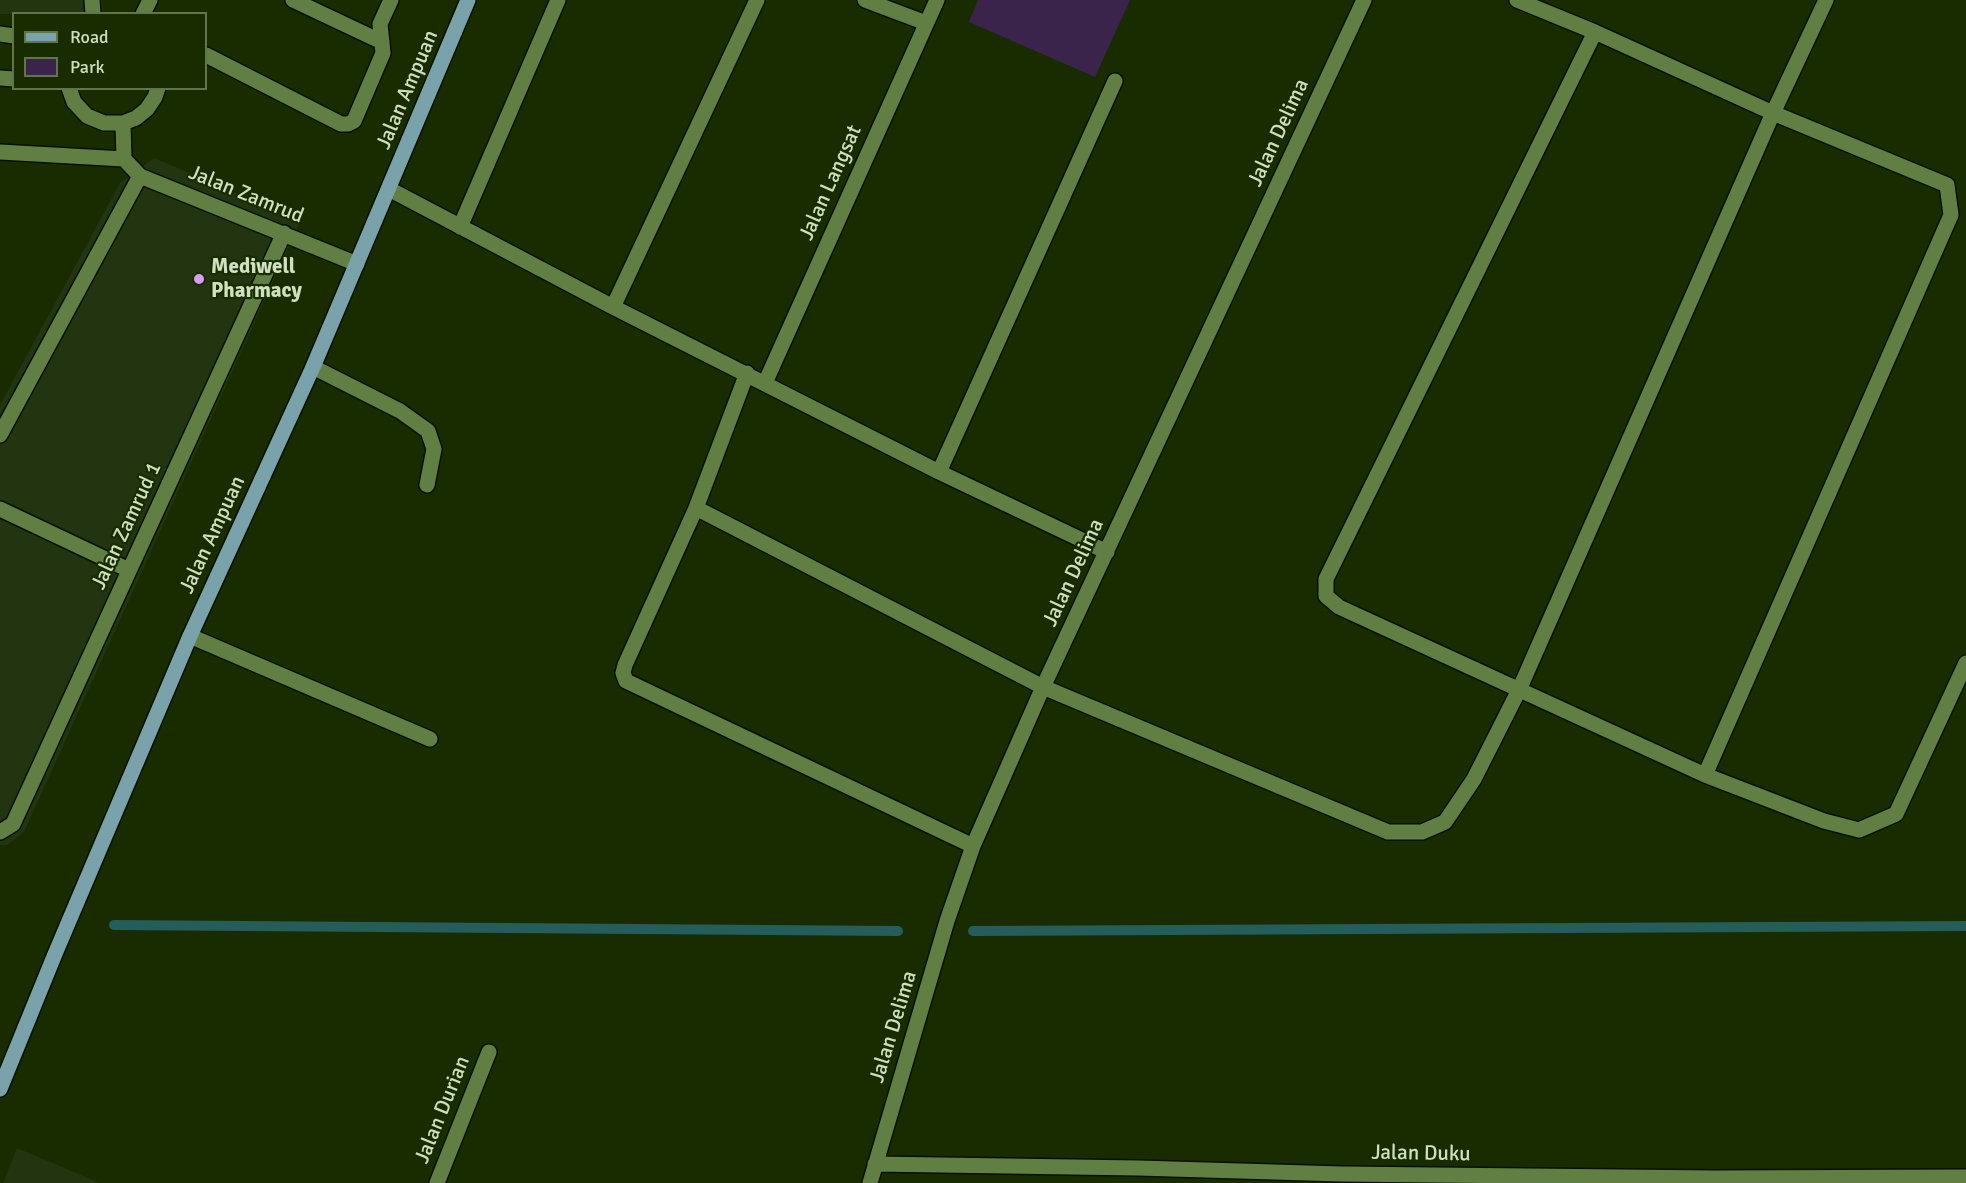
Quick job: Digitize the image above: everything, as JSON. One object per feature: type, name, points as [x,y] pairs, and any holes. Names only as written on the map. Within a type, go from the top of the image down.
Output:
[{"type":"main road","name":"Jalan Ampuan","points":[[0,1089],[190,636],[313,367],[468,0]]},
{"type":"street","points":[[292,0],[382,42]]},
{"type":"street","points":[[207,56],[341,124],[348,124],[354,121],[383,53],[380,24],[391,0]]},
{"type":"street","points":[[460,227],[558,0]]},
{"type":"street","points":[[613,307],[757,0]]},
{"type":"street","points":[[865,0],[926,23]]},
{"type":"street","name":"Jalan Langsat","points":[[765,383],[937,0]]},
{"type":"street","name":"Jalan Delima","points":[[870,1183],[947,921],[973,846],[1043,687],[1364,0]]},
{"type":"street","points":[[1517,0],[1595,32],[1773,113],[1947,185],[1951,215],[1706,774]]},
{"type":"street","points":[[696,508],[1043,687],[1388,832],[1422,832],[1445,822],[1474,779],[1519,690],[1773,113],[1826,0]]},
{"type":"street","points":[[1595,32],[1326,579],[1326,596],[1339,607],[1706,774],[1824,821],[1859,830],[1896,814],[1966,663]]},
{"type":"street","points":[[939,472],[1115,81]]},
{"type":"street","points":[[70,90],[74,102],[87,116],[104,123],[123,123],[136,118],[147,109],[157,90]]},
{"type":"street","points":[[0,152],[124,159],[123,123]]},
{"type":"street","name":"Jalan Zamrud","points":[[124,159],[140,176],[357,264]]},
{"type":"street","points":[[0,435],[140,176]]},
{"type":"street","points":[[389,189],[613,307],[939,472],[1107,552]]},
{"type":"street","name":"Jalan Zamrud 1","points":[[2,831],[13,825],[284,233]]},
{"type":"street","points":[[313,367],[400,411],[428,431],[434,449],[427,485]]},
{"type":"street","points":[[747,373],[696,508],[623,673],[626,681],[973,846]]},
{"type":"street","points":[[0,510],[129,570]]},
{"type":"street","points":[[190,636],[430,739]]},
{"type":"street","name":"Jalan Durian","points":[[437,1183],[489,1052]]},
{"type":"street","name":"Jalan Duku","points":[[875,1164],[1138,1168],[1340,1178],[1714,1181],[1915,1180],[1966,1177]]},
{"type":"street","points":[[1132,1183],[1138,1168]]},
{"type":"shaded area","points":[[0,0],[102,0],[103,11],[12,12],[12,14],[0,14]]},
{"type":"shaded area","points":[[154,158],[301,220],[24,832],[7,845],[0,845],[0,405],[120,183]]},
{"type":"shaded area","points":[[17,1148],[100,1183],[3,1183]]},
{"type":"green space","points":[[978,0],[1130,0],[1095,77],[969,22]]},
{"type":"waterway","points":[[114,925],[898,931]]},
{"type":"waterway","points":[[973,931],[1966,926]]},
{"type":"place","name":"Mediwell Pharmacy","points":[[199,279]]}]
